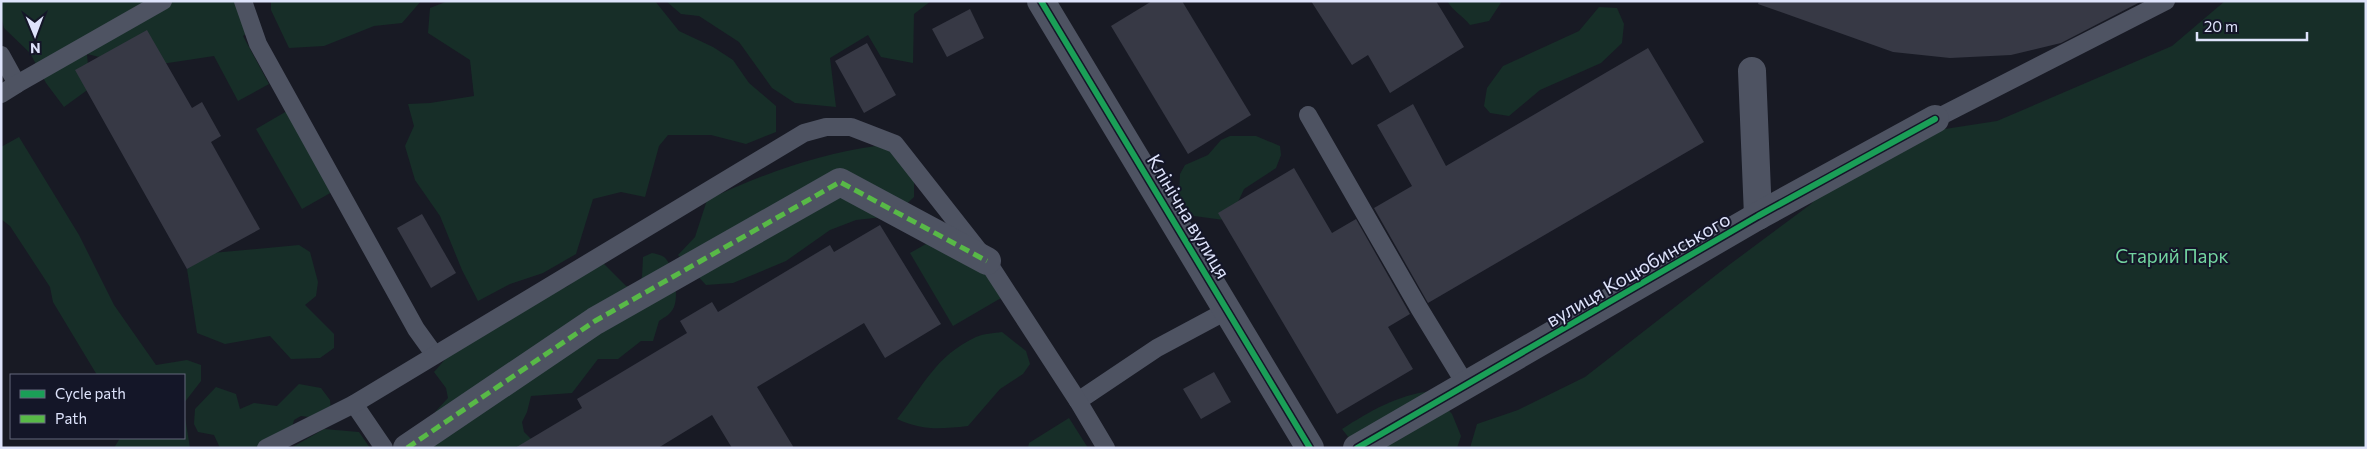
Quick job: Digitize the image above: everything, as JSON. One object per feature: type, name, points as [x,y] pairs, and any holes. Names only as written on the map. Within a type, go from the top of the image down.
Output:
[{"type":"street","name":"Клінічна вулиця","points":[[1041,1],[1310,448]]},
{"type":"street","name":"вулиця Коцюбинського","points":[[1752,71],[1758,216]]},
{"type":"street","name":"вулиця Коцюбинського","points":[[1357,448],[1758,216],[1935,119]]},
{"type":"street","points":[[407,448],[595,321],[840,182],[988,261]]},
{"type":"lane","points":[[1,94],[163,1]]},
{"type":"lane","points":[[243,1],[258,44],[416,329],[434,354]]},
{"type":"lane","points":[[1935,119],[2166,1]]},
{"type":"lane","points":[[1,55],[17,84]]},
{"type":"lane","points":[[1308,115],[1419,308],[1466,385]]},
{"type":"lane","points":[[266,448],[354,404],[434,354],[804,133],[826,127],[851,127],[895,144],[988,261],[1106,448]]},
{"type":"lane","points":[[1078,401],[1157,348],[1228,310]]},
{"type":"lane","points":[[354,404],[384,448]]},
{"type":"green space","points":[[1,1],[251,1],[253,2],[251,30],[243,36],[269,84],[238,101],[214,56],[168,63],[129,64],[87,54],[90,88],[64,107],[46,83],[30,53],[4,28],[1,15]]},
{"type":"green space","points":[[271,1],[421,1],[402,23],[374,26],[324,46],[289,48],[271,10]]},
{"type":"green space","points":[[448,1],[655,1],[679,31],[713,47],[733,60],[749,83],[776,106],[776,132],[746,144],[711,135],[668,135],[659,146],[645,197],[621,192],[593,199],[576,254],[543,273],[510,284],[478,301],[462,270],[440,216],[415,180],[405,146],[414,126],[408,104],[430,103],[474,96],[470,60],[428,33],[430,8]]},
{"type":"green space","points":[[666,1],[931,1],[914,14],[913,63],[881,57],[868,35],[830,58],[836,107],[795,103],[772,88],[739,42],[699,16],[681,14]]},
{"type":"green space","points":[[1447,1],[1502,1],[1489,21],[1470,25]]},
{"type":"green space","name":"Старий Парк","points":[[2225,1],[2366,1],[2366,448],[1470,448],[1477,424],[1518,410],[1585,377],[1811,204],[1843,162],[1906,135],[1997,121],[2172,46]]},
{"type":"green space","points":[[1599,7],[1617,8],[1624,24],[1622,43],[1601,63],[1540,90],[1509,116],[1490,113],[1484,106],[1487,88],[1503,66],[1579,31]]},
{"type":"green space","points":[[287,111],[332,192],[302,209],[256,129]]},
{"type":"green space","points":[[1230,136],[1256,136],[1280,146],[1281,155],[1276,168],[1244,189],[1232,215],[1224,220],[1194,216],[1187,210],[1179,194],[1180,174],[1185,165],[1208,155],[1221,140]]},
{"type":"green space","points":[[19,137],[79,235],[114,305],[156,365],[187,360],[201,365],[201,381],[185,402],[185,374],[96,374],[53,302],[50,287],[10,226],[1,219],[1,147]]},
{"type":"green space","points":[[876,146],[898,153],[914,171],[914,197],[896,214],[856,220],[830,230],[786,261],[733,283],[706,285],[678,255],[695,237],[707,200],[747,182],[789,167],[832,154]]},
{"type":"green space","points":[[933,240],[981,264],[1001,298],[953,326],[910,253]]},
{"type":"green space","points":[[299,245],[310,252],[318,282],[316,296],[305,305],[334,334],[334,348],[320,358],[291,359],[270,336],[225,344],[197,333],[187,269],[212,253]]},
{"type":"green space","points":[[652,253],[664,257],[668,261],[673,273],[676,295],[673,309],[659,321],[653,341],[641,341],[618,359],[598,359],[572,393],[531,396],[522,422],[524,432],[532,440],[532,448],[422,448],[435,433],[435,412],[448,398],[446,388],[434,372],[448,356],[515,310],[568,286],[592,266],[603,263],[626,286],[638,286],[642,277],[643,257]]},
{"type":"green space","points":[[1002,332],[1026,351],[1030,364],[1023,374],[1000,389],[968,426],[932,428],[916,426],[897,419],[931,373],[950,353],[976,337]]},
{"type":"green space","points":[[299,384],[321,388],[330,400],[331,413],[317,418],[301,416],[294,420],[290,435],[264,448],[220,448],[214,435],[198,432],[194,424],[195,409],[216,387],[236,394],[240,409],[254,403],[277,406]]},
{"type":"green space","points":[[1431,391],[1452,414],[1461,436],[1457,448],[1357,448],[1342,429],[1363,416],[1396,400]]},
{"type":"green space","points":[[185,417],[190,448],[114,448],[119,439],[185,439]]},
{"type":"green space","points":[[1069,418],[1088,448],[1028,448],[1029,443]]},
{"type":"green space","points":[[324,429],[359,432],[370,448],[291,448]]},
{"type":"building","points":[[1152,1],[1182,1],[1251,115],[1188,154],[1111,26]]},
{"type":"building","points":[[1311,1],[1436,1],[1464,47],[1390,93],[1368,55],[1352,65]]},
{"type":"building","points":[[1759,1],[2142,1],[2061,43],[2011,55],[1950,58],[1893,52],[1758,4]]},
{"type":"building","points":[[970,9],[984,38],[947,57],[932,29]]},
{"type":"building","points":[[147,30],[192,108],[202,102],[221,136],[211,142],[260,229],[187,269],[75,70]]},
{"type":"building","points":[[867,43],[896,95],[864,113],[835,61]]},
{"type":"building","points":[[1648,48],[1704,142],[1428,303],[1374,208],[1412,186],[1377,125],[1413,104],[1446,166]]},
{"type":"building","points":[[1294,168],[1332,233],[1356,219],[1410,314],[1388,327],[1413,369],[1337,414],[1218,213]]},
{"type":"building","points":[[422,214],[456,273],[431,288],[397,228]]},
{"type":"building","points":[[880,225],[941,324],[885,358],[864,323],[757,387],[794,448],[732,448],[712,415],[658,448],[515,448],[582,408],[577,399],[687,333],[680,321],[712,302],[718,312],[830,245],[834,252]]},
{"type":"building","points":[[1214,372],[1231,402],[1201,419],[1183,389]]},
{"type":"marked path","points":[[407,448],[595,321],[840,182],[987,261]]},
{"type":"cycle path","points":[[1041,1],[1310,448]]},
{"type":"cycle path","points":[[1357,448],[1758,216],[1935,119]]}]
